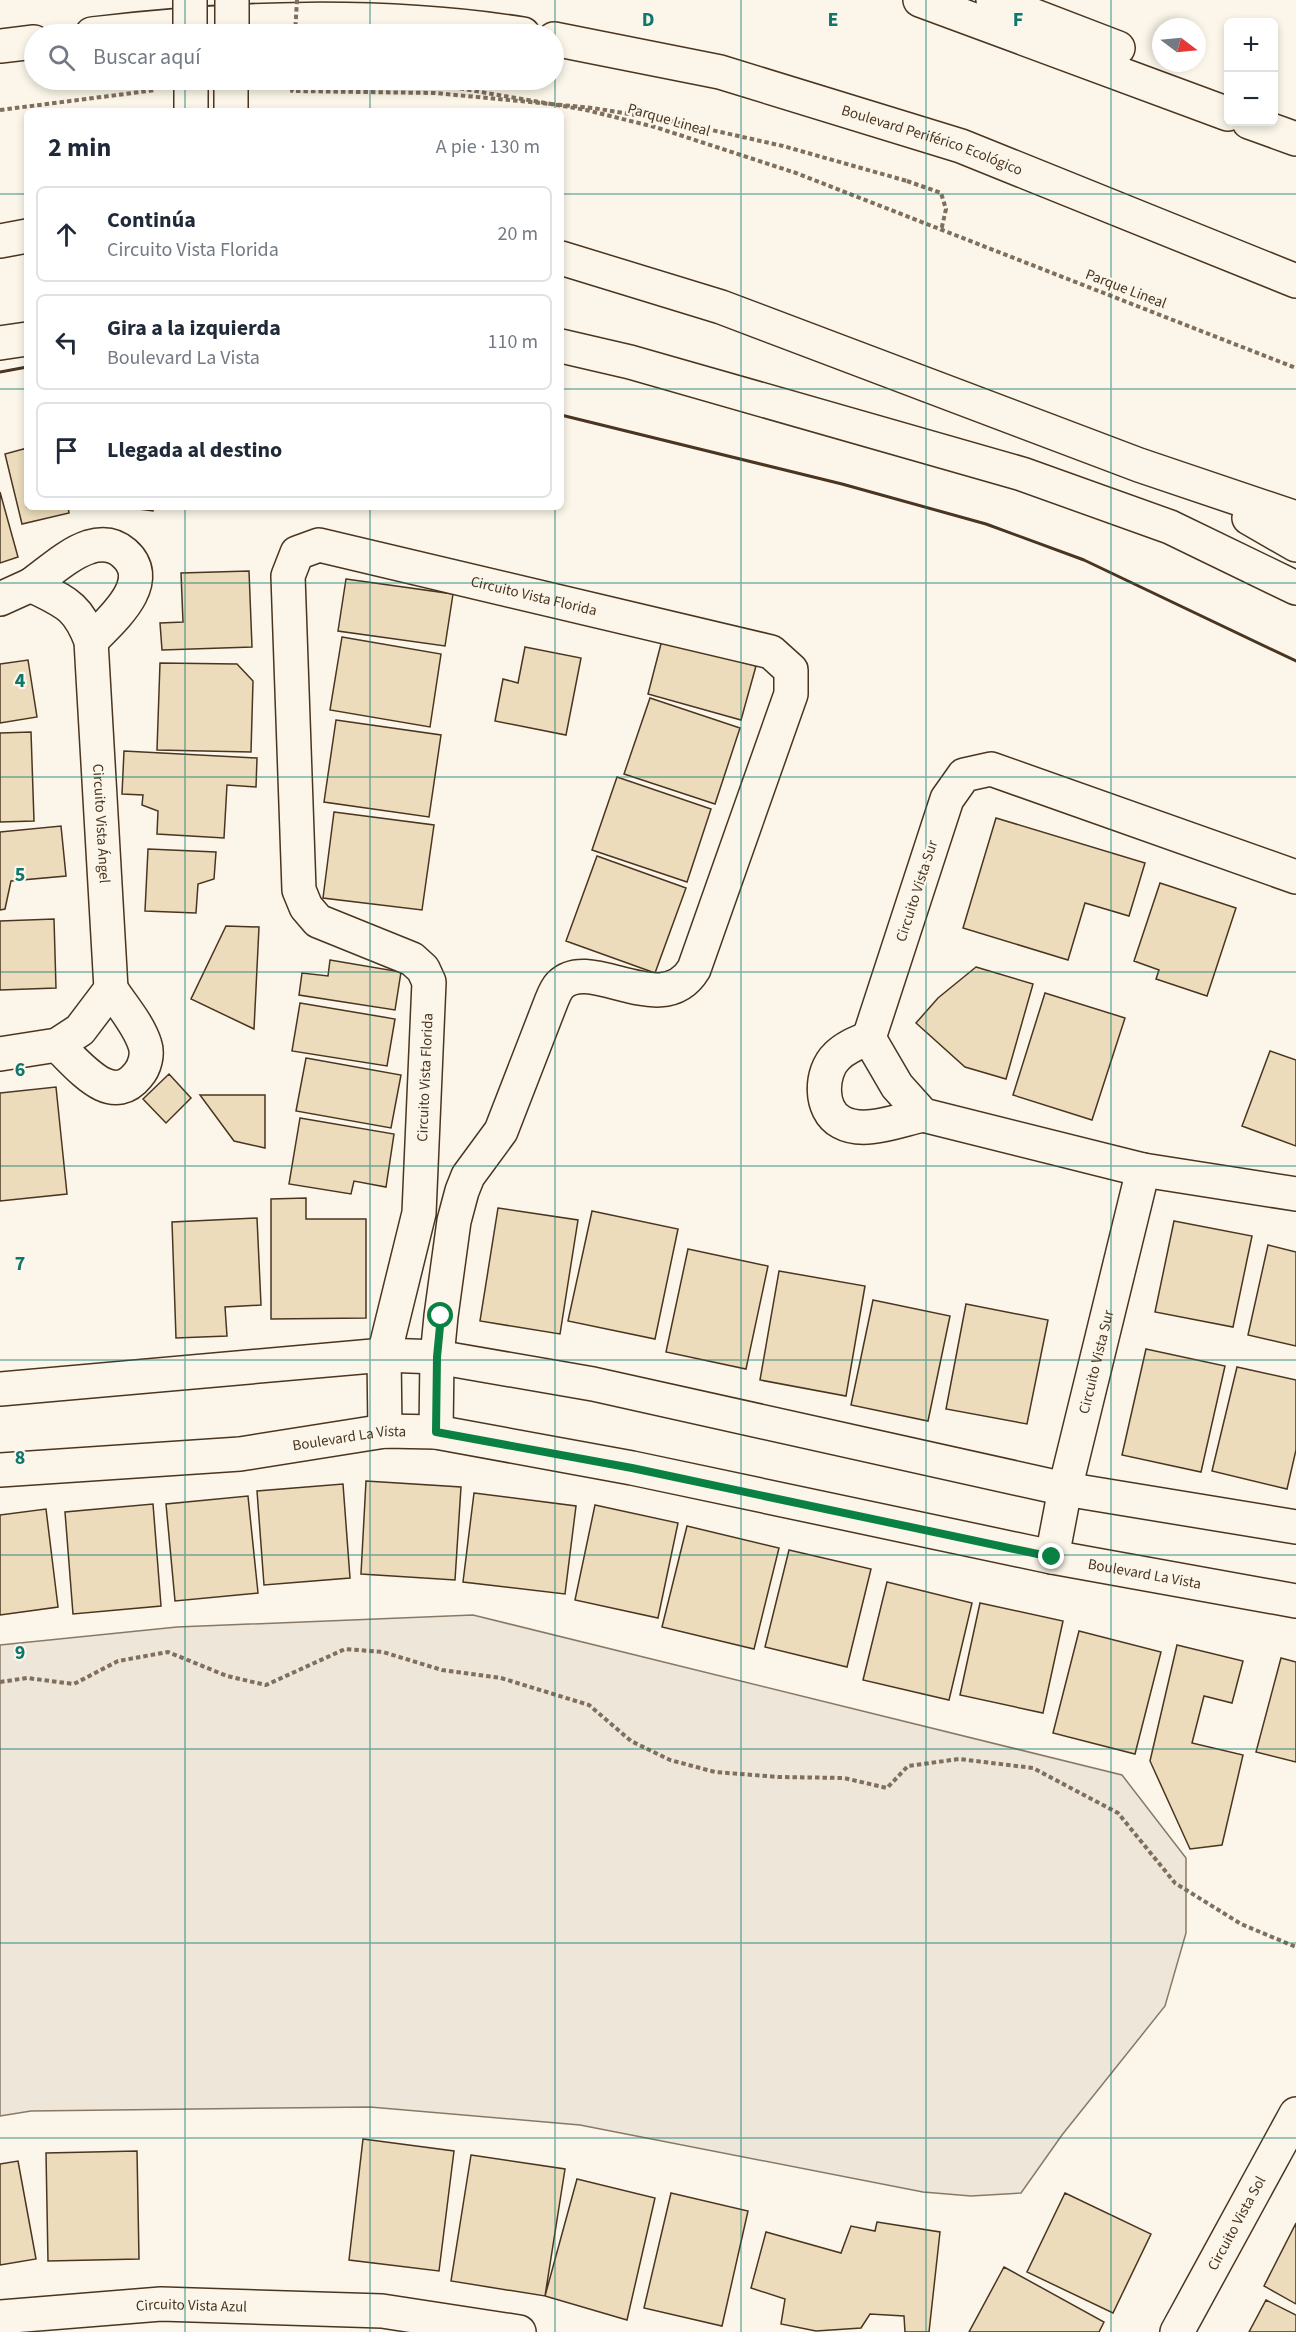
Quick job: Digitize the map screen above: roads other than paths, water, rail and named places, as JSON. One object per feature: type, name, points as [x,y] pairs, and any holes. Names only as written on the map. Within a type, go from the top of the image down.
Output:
[{"type":"main road","points":[[190,0],[190,24]]},
{"type":"main road","points":[[232,0],[232,24]]},
{"type":"main road","points":[[921,0],[1224,113]]},
{"type":"main road","points":[[993,0],[1224,90]]},
{"type":"main road","points":[[221,24],[298,18],[457,24]]},
{"type":"main road","name":"Boulevard Periférico Ecológico","points":[[564,41],[720,72],[961,146],[1296,281]]},
{"type":"main road","points":[[0,46],[24,43]]},
{"type":"main road","points":[[180,90],[189,108]]},
{"type":"main road","points":[[233,108],[242,90]]},
{"type":"main road","points":[[1278,111],[1296,118]]},
{"type":"main road","points":[[1260,126],[1296,139]]},
{"type":"main road","points":[[0,241],[24,237]]},
{"type":"main road","points":[[564,259],[721,307],[1139,465],[1296,518]]},
{"type":"main road","points":[[0,344],[24,340]]},
{"type":"main road","points":[[564,347],[630,362],[1022,474],[1170,527],[1296,588]]},
{"type":"main road","points":[[1139,465],[1228,507],[1296,545]]},
{"type":"main road","points":[[0,599],[31,585],[72,555],[90,547],[111,544],[125,553],[135,572],[133,590],[122,609],[91,640]]},
{"type":"main road","name":"Circuito Vista Florida","points":[[385,1431],[384,1355],[419,1213],[429,982],[423,969],[412,959],[318,921],[306,907],[299,890],[288,576],[297,553],[318,545],[771,652],[791,670],[791,694],[694,969],[686,983],[668,992],[578,977],[561,985],[550,1002],[501,1131],[468,1176],[454,1221],[437,1357],[436,1432]]},
{"type":"main road","name":"Circuito Vista Ángel","points":[[31,585],[65,603],[82,618],[91,640],[111,988]]},
{"type":"main road","name":"Circuito Vista Sur","points":[[869,1038],[947,799],[964,775],[991,769],[1296,877]]},
{"type":"main road","points":[[0,1054],[57,1045],[80,1030],[111,988],[144,1042],[147,1053],[141,1071],[132,1083],[117,1089],[104,1087],[57,1045]]},
{"type":"main road","points":[[923,1115],[897,1086],[869,1038],[848,1046],[835,1058],[827,1073],[824,1095],[829,1112],[841,1122],[860,1126],[923,1115],[1143,1170],[1296,1194]]},
{"type":"main road","name":"Circuito Vista Sur","points":[[1052,1557],[1065,1488],[1143,1170]]},
{"type":"main road","points":[[419,1213],[454,1221]]},
{"type":"main road","points":[[0,1389],[384,1355],[437,1357],[593,1384],[1065,1488],[1296,1527]]},
{"type":"main road","name":"Boulevard La Vista","points":[[0,1470],[240,1454],[385,1431],[436,1432],[632,1468],[1052,1557],[1296,1601]]},
{"type":"main road","name":"Circuito Vista Sol","points":[[1177,2332],[1296,2114]]},
{"type":"main road","name":"Circuito Vista Azul","points":[[0,2317],[161,2304],[519,2332]]}]
